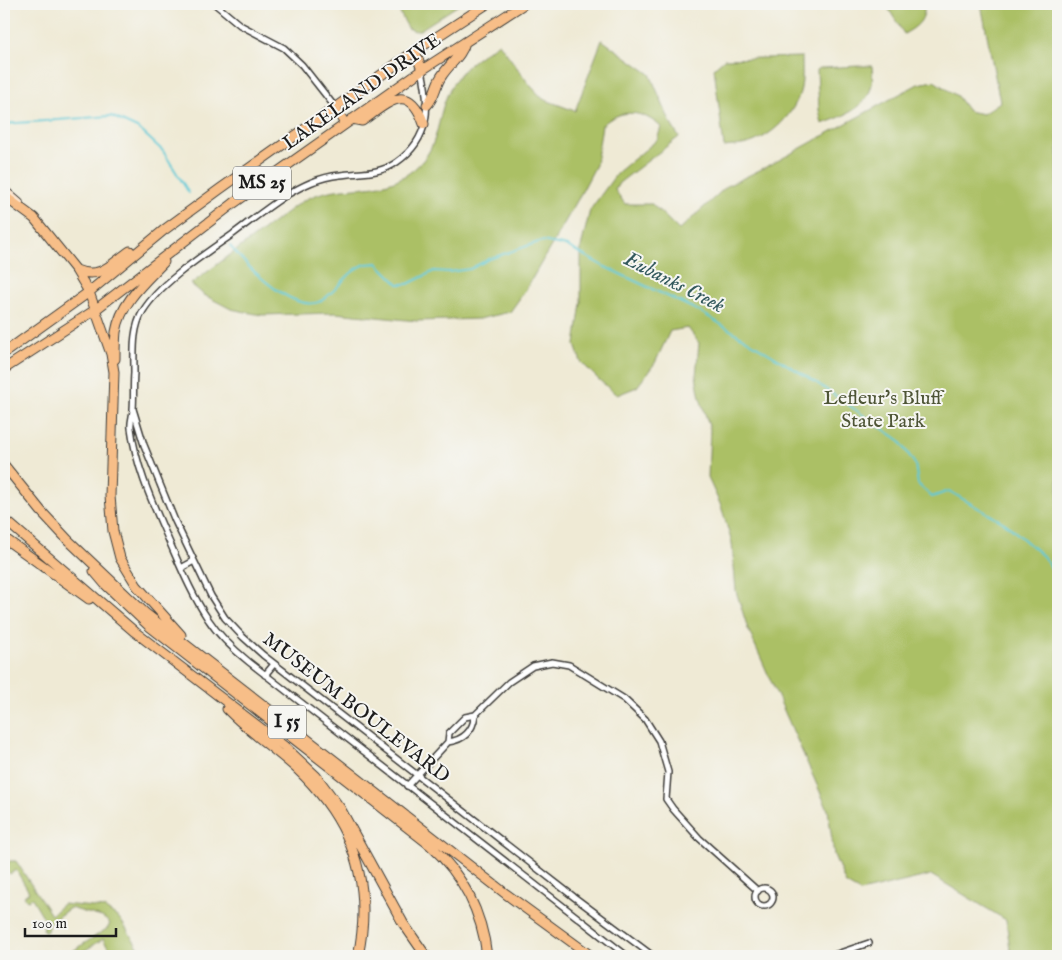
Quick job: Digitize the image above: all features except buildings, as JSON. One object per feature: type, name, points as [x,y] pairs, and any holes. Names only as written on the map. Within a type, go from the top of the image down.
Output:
[{"type":"highway","name":"LAKELAND DRIVE","points":[[4,353],[89,292],[164,230],[335,107],[486,4]]},
{"type":"highway","name":"LAKELAND DRIVE","points":[[4,369],[95,310],[234,203],[349,121],[422,70],[524,4]]},
{"type":"highway","points":[[427,105],[433,99],[436,86],[448,66],[463,51],[465,42]]},
{"type":"highway","points":[[415,52],[422,70]]},
{"type":"highway","points":[[335,107],[349,121],[362,121],[388,103],[397,99],[405,99],[416,106],[424,124]]},
{"type":"highway","points":[[4,196],[34,218],[76,270],[89,292],[111,354],[114,372]]},
{"type":"highway","points":[[76,270],[85,274],[99,273],[164,230]]},
{"type":"highway","points":[[185,241],[138,288],[122,310],[116,331],[110,496],[113,531],[120,558],[137,586],[156,609],[202,656]]},
{"type":"highway","name":"I 55","points":[[4,465],[41,511],[68,540],[145,613],[506,894],[591,956]]},
{"type":"highway","name":"I 55","points":[[4,519],[135,632],[284,746],[299,760],[328,791],[355,832],[386,893],[414,941],[426,956]]},
{"type":"highway","points":[[4,538],[135,632]]},
{"type":"highway","points":[[68,540],[105,584],[149,626],[443,857],[465,885],[475,905],[481,922],[487,956]]},
{"type":"highway","points":[[212,692],[242,724],[308,781],[326,801],[343,828],[350,843],[361,883],[363,921],[358,956]]},
{"type":"street","points":[[215,4],[240,25],[284,48],[302,65],[335,107]]},
{"type":"street","name":"MUSEUM BOULEVARD","points":[[422,70],[427,94],[427,115],[422,134],[410,151],[397,163],[384,170],[366,174],[322,178],[302,186],[204,254],[151,300],[142,313],[134,336],[133,409],[130,425],[140,471],[195,599],[227,644],[627,956]]},
{"type":"street","points":[[4,190],[34,218]]},
{"type":"street","name":"MUSEUM BOULEVARD","points":[[133,409],[144,445],[194,561],[211,596],[225,618],[243,637],[274,664],[574,898],[653,956]]},
{"type":"street","points":[[181,568],[194,561]]},
{"type":"street","points":[[407,786],[416,774],[448,742],[449,733],[465,717],[475,715],[509,682],[533,666],[552,662],[569,665],[624,699],[644,719],[658,741],[668,772],[666,799],[700,838],[758,891]]},
{"type":"street","points":[[265,675],[274,664]]},
{"type":"street","points":[[448,742],[459,741],[473,727],[475,715]]},
{"type":"street","points":[[831,956],[869,943]]},
{"type":"green space","points":[[395,4],[460,4],[420,30],[415,31],[408,28]]},
{"type":"green space","points":[[752,4],[810,4],[796,10],[781,12],[767,10]]},
{"type":"green space","points":[[889,4],[924,4],[924,14],[917,26],[904,34],[888,8]]},
{"type":"green space","name":"Lefleur's Bluff State Park","points":[[981,4],[1058,4],[1058,956],[1011,956],[1006,920],[931,875],[860,892],[846,884],[834,855],[828,810],[748,629],[736,591],[732,543],[721,506],[708,478],[710,429],[700,398],[696,376],[699,343],[688,328],[670,331],[655,363],[637,387],[617,395],[581,362],[575,345],[581,303],[581,247],[590,210],[617,173],[657,140],[661,127],[654,121],[632,113],[617,116],[602,125],[596,165],[525,291],[510,312],[479,319],[417,321],[335,313],[261,315],[231,309],[204,295],[191,284],[305,200],[336,190],[385,184],[409,173],[420,164],[433,144],[445,101],[454,82],[471,63],[499,43],[529,84],[543,99],[575,111],[602,40],[650,74],[671,124],[679,137],[619,183],[615,190],[625,204],[652,204],[679,230],[727,186],[770,165],[918,84],[934,81],[957,96],[968,111],[983,114],[1000,102]]},
{"type":"green space","points":[[802,57],[801,88],[794,106],[782,123],[756,141],[744,145],[724,147],[714,68],[724,59]]},
{"type":"green space","points":[[872,66],[873,79],[871,90],[866,98],[852,111],[822,124],[819,110],[817,70],[820,68]]},
{"type":"green space","points":[[10,861],[16,861],[51,915],[63,904],[104,908],[120,919],[144,956],[132,956],[128,951],[124,953],[125,955],[114,956],[103,939],[76,956],[65,956],[108,928],[110,923],[102,917],[70,908],[49,923],[45,932],[43,930],[45,920],[32,898],[27,900],[24,896],[29,892],[16,870],[10,874],[4,870],[4,865]]},
{"type":"waterway","name":"Eubanks Creek","points":[[4,124],[111,116],[139,129],[163,151],[189,193]]},
{"type":"waterway","name":"Eubanks Creek","points":[[230,246],[273,287],[300,302],[313,303],[324,299],[349,275],[367,264],[377,263],[398,284],[408,284],[434,271],[449,272],[470,269],[489,259],[542,241],[567,246],[603,266],[699,311],[814,381],[899,440],[915,464],[918,484],[932,497],[949,491],[1006,524],[1043,556],[1058,578]]}]
